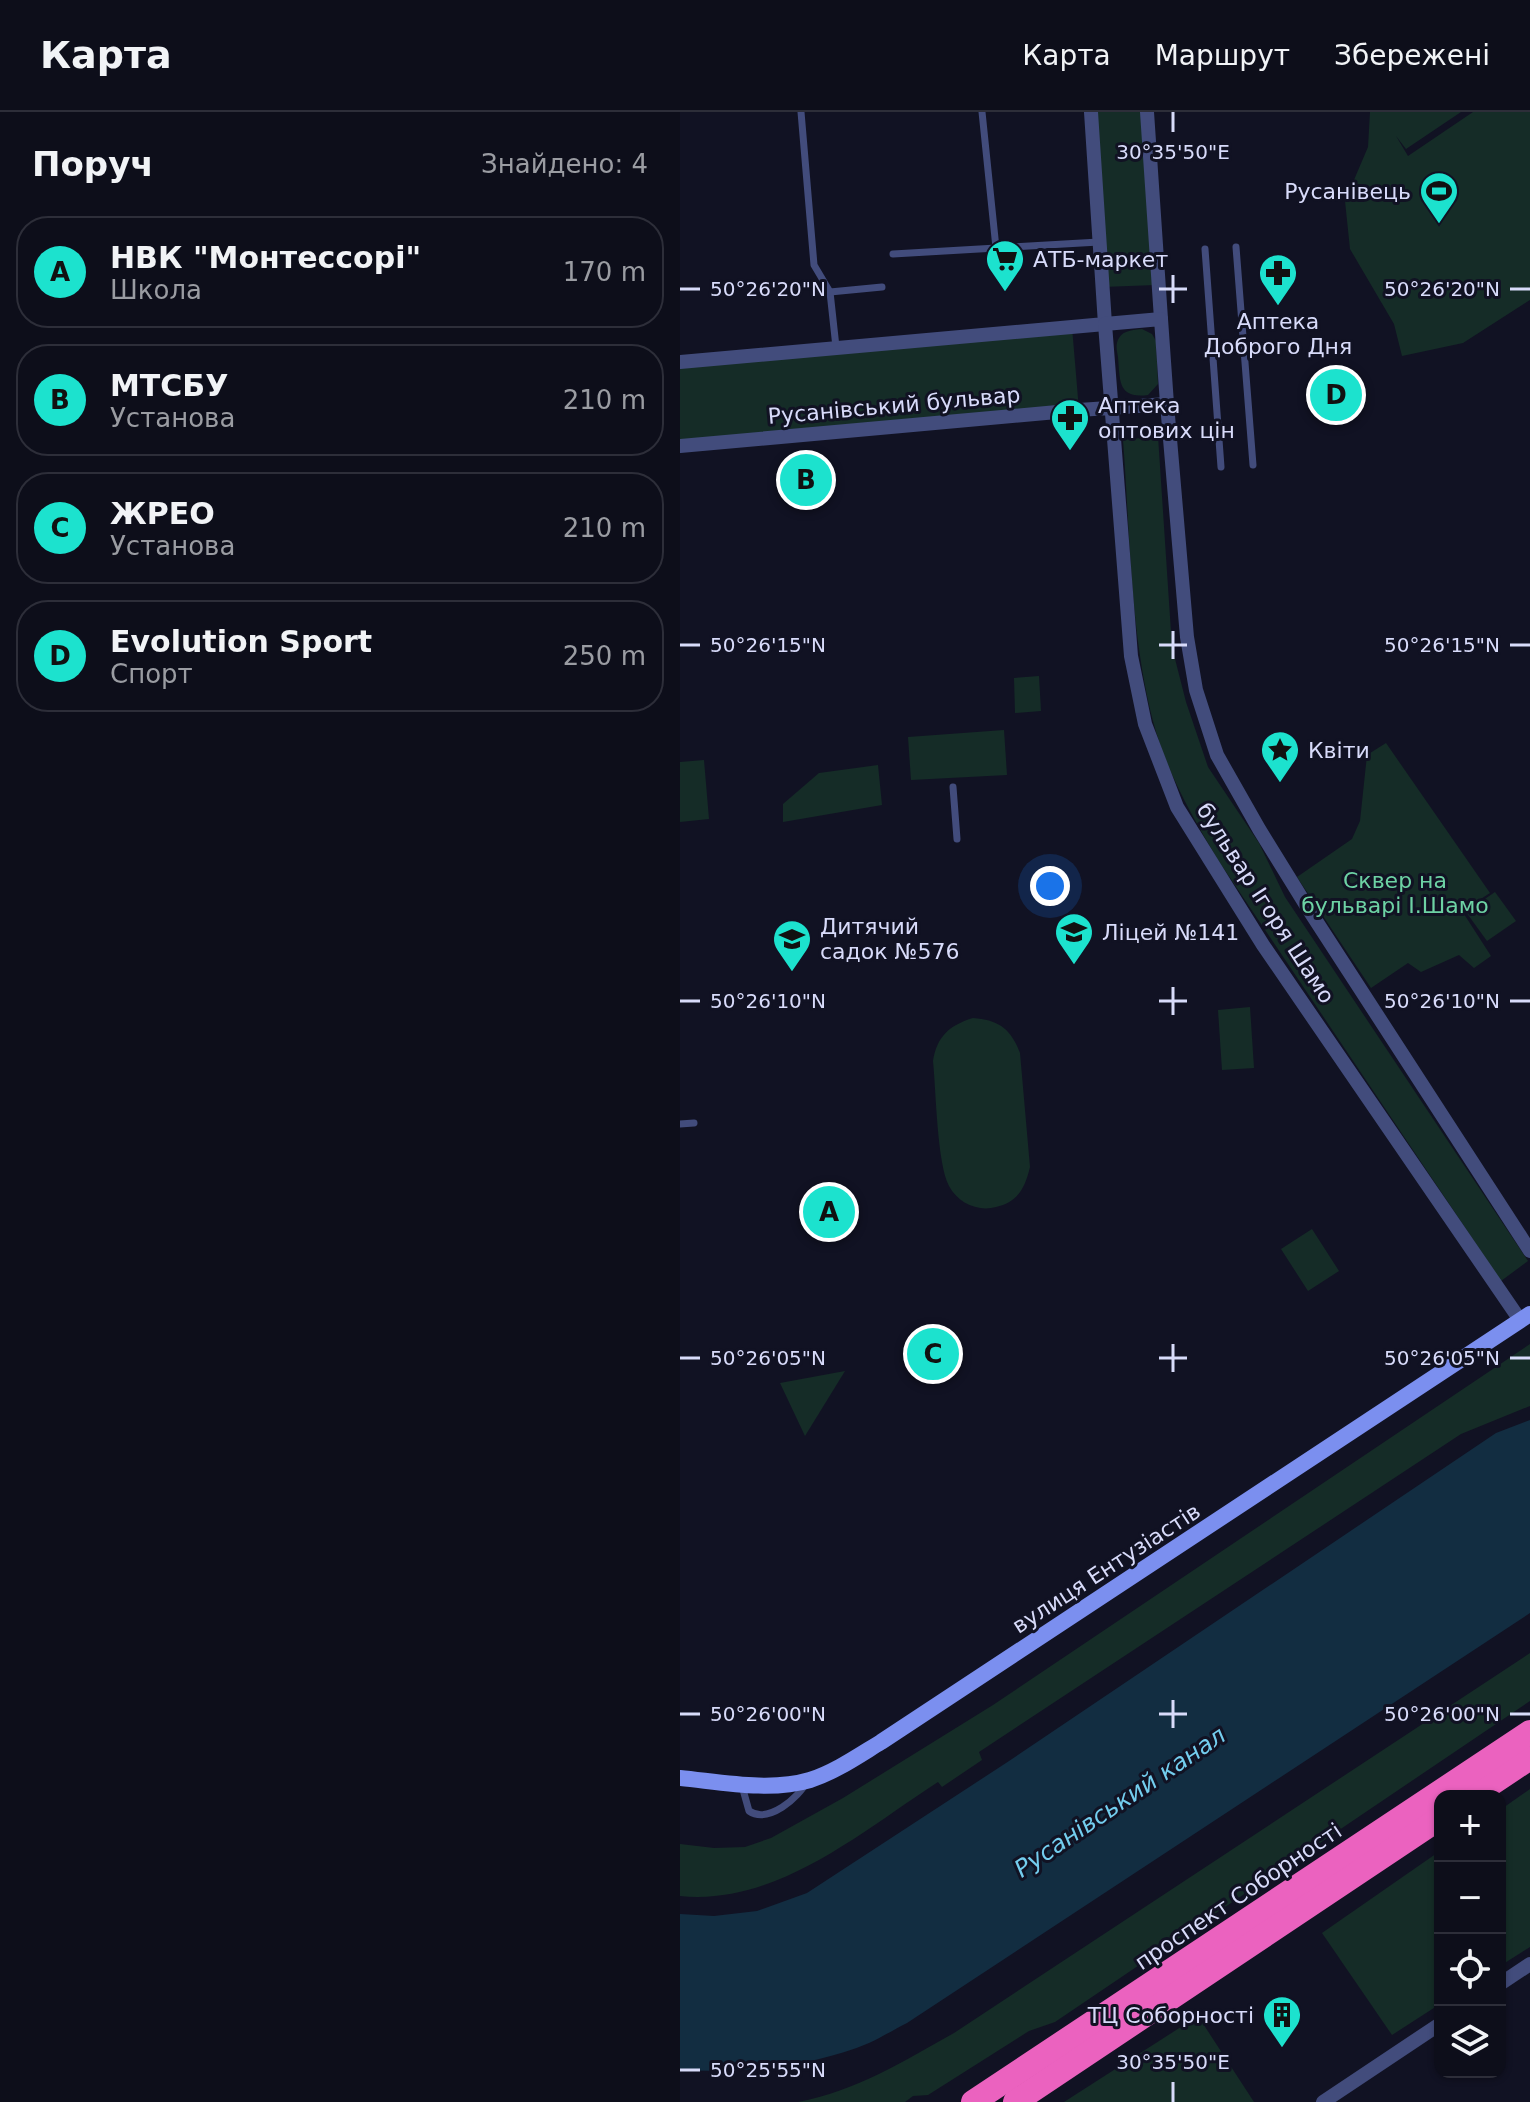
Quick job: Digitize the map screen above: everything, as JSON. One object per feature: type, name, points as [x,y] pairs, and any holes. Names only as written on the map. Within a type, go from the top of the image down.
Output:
[{"type":"highway","name":"проспект Соборності","points":[[973,2102],[1530,1732]]},
{"type":"highway","points":[[1482,1790],[1530,1758]]},
{"type":"highway","points":[[1015,2102],[1434,1822]]},
{"type":"street","points":[[1091,112],[1105,324]]},
{"type":"street","points":[[680,362],[1161,319],[1147,112]]},
{"type":"street","name":"бульвар Ігоря Шамо","points":[[1161,319],[1187,637],[1196,690],[1217,755],[1309,910],[1530,1251]]},
{"type":"street","name":"бульвар Ігоря Шамо","points":[[1105,324],[1131,656],[1145,724],[1177,807],[1272,958],[1525,1317]]},
{"type":"street","name":"Русанівський бульвар","points":[[680,446],[1167,404]]},
{"type":"street","name":"вулиця Ентузіастів","points":[[680,1778],[759,1785],[807,1781],[835,1770],[1525,1317]]},
{"type":"street","points":[[1506,1980],[1530,1964]]},
{"type":"street","points":[[1323,2102],[1434,2028]]},
{"type":"lane","points":[[801,112],[814,265],[830,292],[836,347]]},
{"type":"lane","points":[[982,112],[996,248]]},
{"type":"lane","points":[[893,254],[1099,242]]},
{"type":"lane","points":[[1236,247],[1253,465]]},
{"type":"lane","points":[[1205,249],[1221,467]]},
{"type":"lane","points":[[830,292],[882,287]]},
{"type":"lane","points":[[953,787],[957,839]]},
{"type":"lane","points":[[680,1124],[694,1123]]},
{"type":"lane","points":[[741,1783],[749,1811],[755,1816],[778,1809],[796,1797],[807,1781]]},
{"type":"green space","points":[[1091,112],[1147,112],[1156,285],[1102,287]]},
{"type":"green space","name":"Русанівець","points":[[1370,112],[1461,112],[1406,149],[1396,136],[1408,156],[1473,112],[1530,112],[1530,300],[1463,343],[1402,356],[1394,324],[1350,249],[1345,201],[1368,147]]},
{"type":"green space","points":[[1072,327],[1079,410],[680,446],[680,362]]},
{"type":"green space","points":[[1142,329],[1152,334],[1156,341],[1158,384],[1148,395],[1138,396],[1122,386],[1117,345],[1123,333]]},
{"type":"green space","points":[[1158,436],[1172,647],[1208,767],[1259,843],[1285,897],[1528,1261],[1501,1281],[1218,860],[1189,810],[1165,758],[1153,721],[1140,653],[1123,440]]},
{"type":"green space","points":[[1039,676],[1041,711],[1015,713],[1014,678]]},
{"type":"green space","points":[[1004,730],[1007,775],[911,780],[908,737]]},
{"type":"green space","name":"Сквер на бульварі І.Шамо","points":[[1386,743],[1490,893],[1462,911],[1491,956],[1474,968],[1459,955],[1421,972],[1408,963],[1371,988],[1297,877],[1352,839],[1360,821],[1367,755]]},
{"type":"green space","points":[[704,760],[709,819],[680,822],[680,762]]},
{"type":"green space","points":[[878,765],[882,805],[783,822],[783,804],[819,773]]},
{"type":"green space","points":[[1495,892],[1516,921],[1487,941],[1466,912]]},
{"type":"green space","points":[[1250,1007],[1254,1068],[1222,1070],[1218,1010]]},
{"type":"green space","points":[[973,1018],[1003,1027],[1020,1053],[1030,1167],[1023,1188],[1015,1198],[1004,1205],[989,1208],[976,1207],[963,1201],[949,1186],[938,1126],[935,1052],[946,1033]]},
{"type":"green space","points":[[1312,1229],[1339,1271],[1308,1291],[1281,1249]]},
{"type":"green space","points":[[1530,1344],[1530,1406],[1461,1434],[979,1752],[982,1760],[942,1787],[938,1782],[816,1862],[784,1878],[750,1889],[715,1896],[680,1896],[680,1844],[714,1848],[745,1847],[771,1838],[843,1798],[993,1705]]},
{"type":"green space","points":[[845,1371],[805,1436],[780,1383]]},
{"type":"green space","points":[[1530,1653],[1530,1701],[1055,2022],[1029,2031],[928,2095],[913,2096],[905,2102],[798,2102],[860,2083],[954,2033]]},
{"type":"green space","points":[[1530,1789],[1530,1947],[1506,1962],[1506,1862],[1506,1806]]},
{"type":"green space","points":[[1434,1855],[1434,2008],[1392,2035],[1322,1933]]},
{"type":"green space","points":[[1198,2016],[1254,2102],[1064,2102]]},
{"type":"water","name":"Русанівський канал","points":[[1530,1420],[1530,1613],[884,2036],[824,2058],[776,2067],[680,2070],[680,1914],[714,1916],[757,1911],[807,1893],[1496,1433]]},
{"type":"place","name":"Русанівець","points":[[1439,225]]},
{"type":"place","name":"АТБ-маркет","points":[[1005,293]]},
{"type":"place","name":"Аптека Доброго Дня","points":[[1278,307]]},
{"type":"place","name":"Evolution Sport","points":[[1336,395]]},
{"type":"place","name":"Аптека оптових цін","points":[[1070,452]]},
{"type":"place","name":"МТСБУ","points":[[806,480]]},
{"type":"place","name":"Квіти","points":[[1280,784]]},
{"type":"place","name":"Ліцей №141","points":[[1074,966]]},
{"type":"place","name":"Дитячий садок №576","points":[[792,973]]},
{"type":"place","name":"НВК \"Монтессорі\"","points":[[829,1212]]},
{"type":"place","name":"ЖРЕО","points":[[933,1354]]},
{"type":"place","name":"ТЦ Соборності","points":[[1282,2049]]}]
